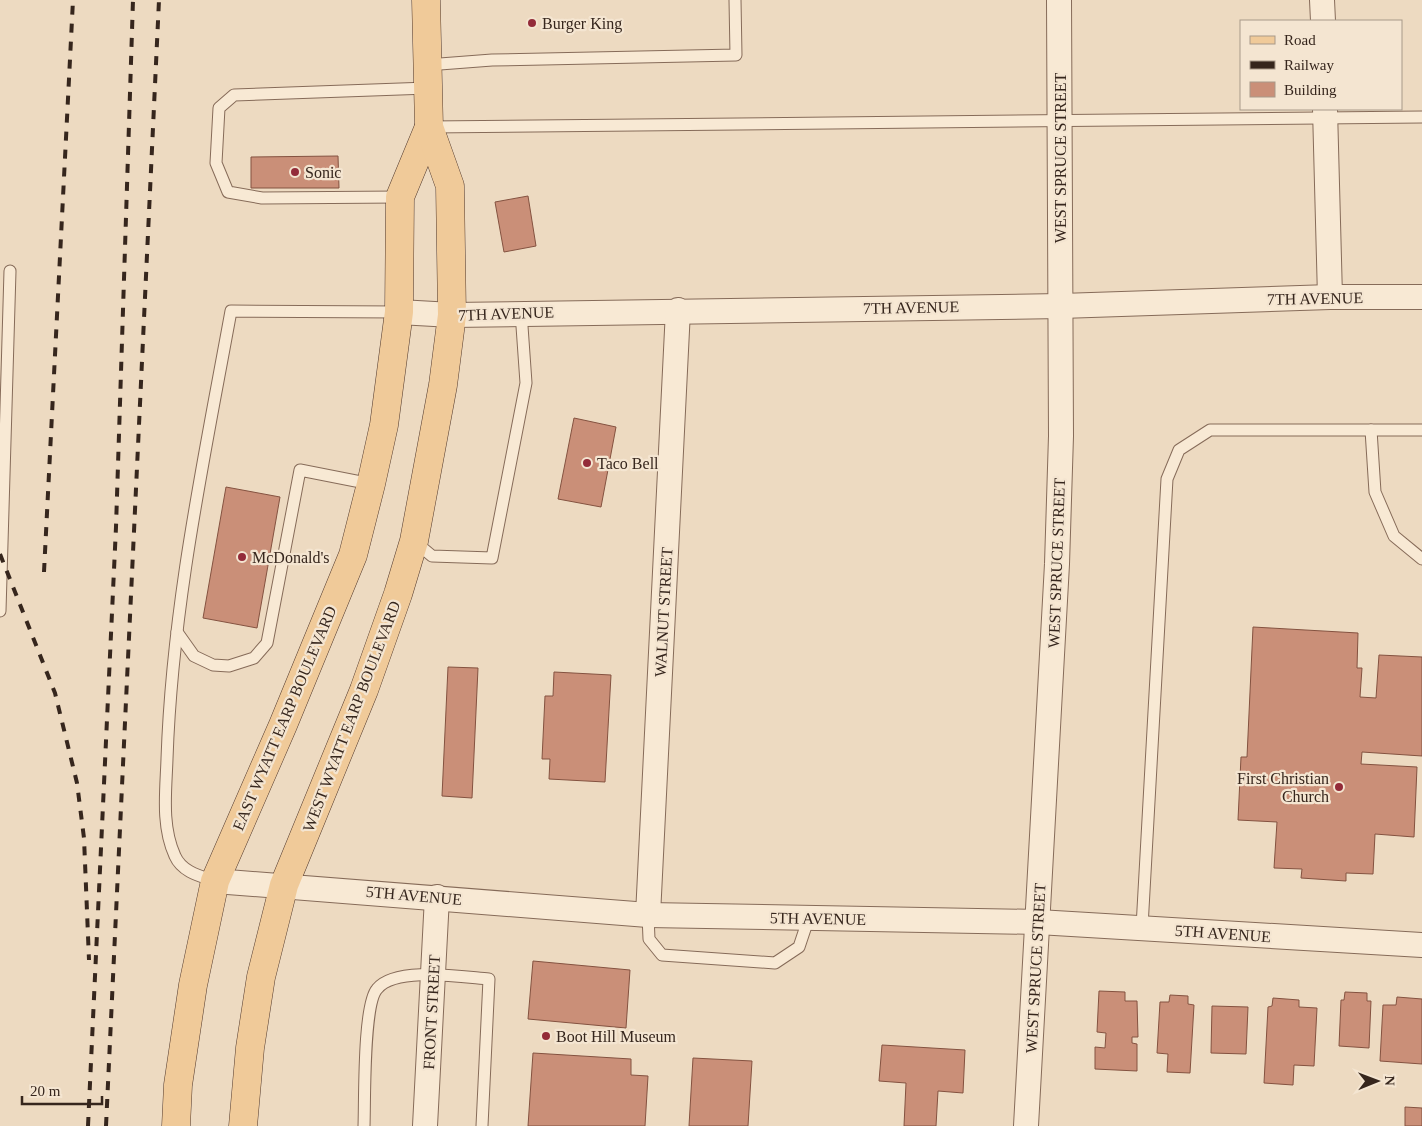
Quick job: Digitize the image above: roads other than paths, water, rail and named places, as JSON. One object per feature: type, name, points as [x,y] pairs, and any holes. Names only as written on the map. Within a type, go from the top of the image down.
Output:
[{"type":"main road","name":"WEST WYATT EARP BOULEVARD","points":[[243,1126],[250,1048],[261,978],[284,885],[364,690],[414,540],[430,462],[452,315],[450,186],[429,127],[426,0]]},
{"type":"main road","name":"WEST WYATT EARP BOULEVARD","points":[[353,555],[384,425],[399,312],[400,197],[429,127]]},
{"type":"main road","name":"EAST WYATT EARP BOULEVARD","points":[[215,881],[283,725],[353,555]]},
{"type":"main road","points":[[176,1126],[178,1085],[193,985],[215,881]]},
{"type":"street","name":"WEST SPRUCE STREET","points":[[1026,1126],[1057,564],[1061,306],[1059,0]]},
{"type":"street","points":[[1322,0],[1323,20]]},
{"type":"street","points":[[1325,113],[1330,297]]},
{"type":"street","name":"7TH AVENUE","points":[[399,312],[452,315],[521,312],[1061,306],[1330,297],[1422,297]]},
{"type":"street","name":"WALNUT STREET","points":[[648,914],[678,310]]},
{"type":"street","name":"5TH AVENUE","points":[[215,881],[648,914],[1038,922],[1422,945]]},
{"type":"street","name":"FRONT STREET","points":[[425,1126],[437,897]]},
{"type":"lane","points":[[400,197],[262,198],[228,192],[216,163],[219,108],[234,95],[427,76],[492,60],[736,55],[735,0]]},
{"type":"lane","points":[[429,127],[1060,121],[1325,113],[1422,117]]},
{"type":"lane","points":[[0,611],[10,271]]},
{"type":"lane","points":[[215,881],[191,873],[175,857],[165,819],[169,689],[191,526],[231,311],[399,312]]},
{"type":"lane","points":[[414,540],[432,556],[492,558],[526,384],[521,312]]},
{"type":"lane","points":[[1142,927],[1167,479],[1179,450],[1210,430],[1422,430]]},
{"type":"lane","points":[[1371,430],[1375,492],[1394,536],[1422,559]]},
{"type":"lane","points":[[177,632],[194,656],[213,665],[229,666],[254,658],[267,643],[300,470],[371,484]]},
{"type":"lane","points":[[648,914],[649,939],[662,955],[775,962],[799,947],[808,917]]},
{"type":"lane","points":[[364,1126],[369,1011],[376,989],[394,978],[433,975],[489,979],[482,1126]]},
{"type":"railway","points":[[44,572],[73,0]]},
{"type":"railway","points":[[88,1126],[116,527],[133,0]]},
{"type":"railway","points":[[106,1126],[159,0]]},
{"type":"railway","points":[[0,554],[55,693],[77,783],[84,838],[89,960]]},
{"type":"place","name":"Burger King","points":[[532,23]]},
{"type":"place","name":"Sonic","points":[[295,172]]},
{"type":"place","name":"Taco Bell","points":[[587,463]]},
{"type":"place","name":"McDonald's","points":[[242,557]]},
{"type":"place","name":"First Christian Church","points":[[1339,787]]},
{"type":"place","name":"Boot Hill Museum","points":[[546,1036]]}]
